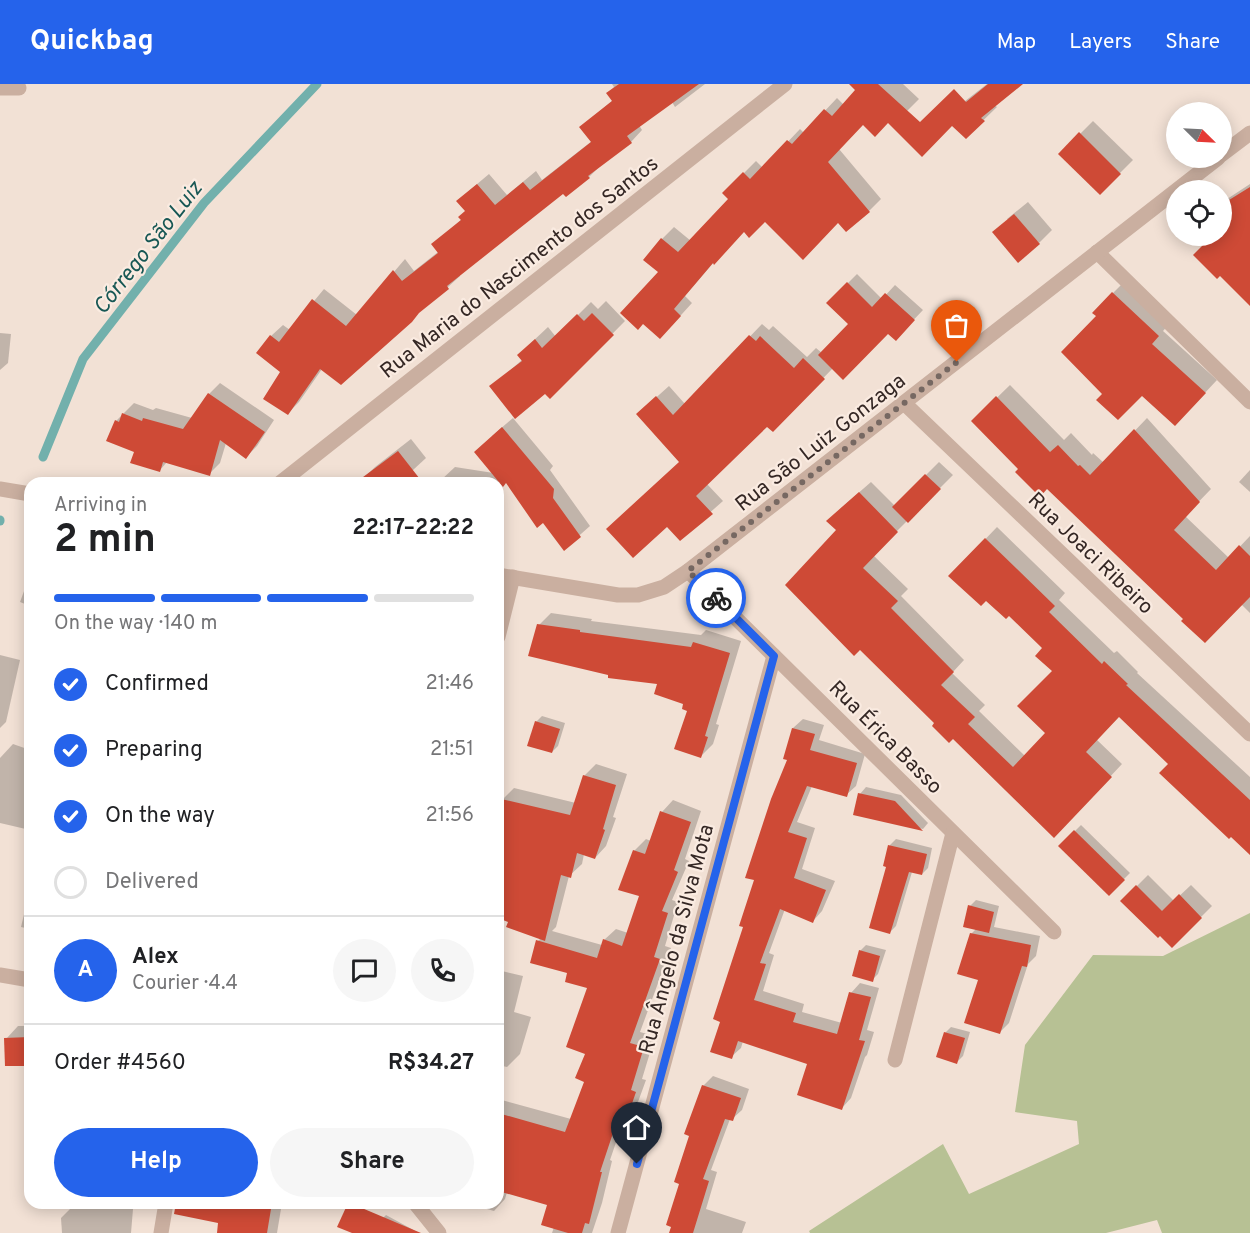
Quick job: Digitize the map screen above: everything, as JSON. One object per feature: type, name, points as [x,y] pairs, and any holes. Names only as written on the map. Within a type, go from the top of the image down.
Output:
[{"type":"street","name":"Rua Maria do Nascimento dos Santos","points":[[288,477],[785,84]]},
{"type":"street","points":[[0,88],[19,88]]},
{"type":"street","name":"Rua São Luiz Gonzaga","points":[[1232,147],[1250,133]]},
{"type":"street","name":"Rua São Luiz Gonzaga","points":[[505,576],[618,595],[638,595],[664,587],[688,571],[1205,168]]},
{"type":"street","points":[[1097,252],[1250,402]]},
{"type":"street","name":"Rua Joaci Ribeiro","points":[[904,403],[1250,734]]},
{"type":"street","points":[[0,489],[24,494]]},
{"type":"street","name":"Rua Érica Basso","points":[[688,571],[1054,932]]},
{"type":"street","name":"Rua Ângelo da Silva Mota","points":[[618,1233],[774,656]]},
{"type":"street","points":[[895,1060],[953,833]]},
{"type":"street","points":[[0,975],[24,979]]},
{"type":"street","points":[[161,1233],[165,1209]]},
{"type":"street","points":[[419,1209],[439,1233]]},
{"type":"green space","points":[[1250,913],[1250,1233],[1162,1233],[1157,1220],[1106,1233],[810,1233],[809,1231],[943,1144],[969,1194],[1079,1144],[1077,1121],[1015,1112],[1025,1045],[1093,955],[1163,956]]},
{"type":"building","points":[[619,84],[699,84],[627,136],[632,143],[588,176],[590,178],[566,197],[563,194],[447,286],[449,289],[419,313],[412,322],[341,385],[320,369],[288,415],[263,399],[280,372],[256,353],[270,335],[279,342],[312,299],[346,326],[393,270],[402,281],[438,253],[431,244],[461,220],[458,217],[465,211],[456,201],[477,184],[495,205],[523,182],[530,190],[591,142],[579,127],[612,101],[606,93]]},
{"type":"building","points":[[849,84],[878,84],[920,122],[954,89],[966,102],[988,84],[1023,84],[981,118],[985,121],[966,139],[952,126],[922,157],[888,123],[875,137],[863,125],[828,162],[870,212],[846,232],[838,223],[803,260],[765,222],[749,238],[744,232],[714,265],[713,263],[674,309],[681,316],[660,339],[643,324],[638,330],[620,313],[658,272],[643,260],[661,238],[678,252],[728,199],[722,193],[743,172],[750,179],[787,140],[792,144],[824,109],[832,116],[855,90]]},
{"type":"building","points":[[1079,132],[1121,174],[1100,195],[1058,154]]},
{"type":"building","points":[[1250,187],[1250,306],[1220,276],[1217,279],[1193,255],[1202,246],[1232,246],[1232,198]]},
{"type":"building","points":[[1014,214],[1040,244],[1018,263],[992,232]]},
{"type":"building","points":[[847,282],[872,307],[885,293],[915,320],[896,341],[888,334],[843,380],[818,355],[848,324],[826,303]]},
{"type":"building","points":[[1112,292],[1159,336],[1152,344],[1206,393],[1175,426],[1142,396],[1118,420],[1096,400],[1102,394],[1061,352],[1096,316],[1092,313]]},
{"type":"building","points":[[592,313],[614,335],[550,399],[545,394],[515,419],[489,386],[522,361],[517,355],[535,339],[542,348],[577,314],[584,321]]},
{"type":"building","points":[[749,335],[756,341],[760,336],[794,368],[803,358],[825,379],[773,432],[767,427],[696,496],[713,514],[680,541],[667,527],[633,558],[606,529],[679,462],[636,414],[656,396],[673,415]]},
{"type":"building","points":[[208,393],[265,432],[246,459],[220,440],[210,476],[163,462],[160,472],[130,463],[134,452],[106,441],[115,420],[119,422],[122,413],[142,421],[143,418],[183,429]]},
{"type":"building","points":[[996,396],[1050,452],[1058,445],[1090,475],[1134,429],[1200,502],[1174,530],[1216,570],[1239,545],[1250,556],[1250,597],[1205,643],[1181,621],[1183,619],[1047,489],[1040,497],[1015,472],[1018,469],[971,421]]},
{"type":"building","points":[[502,427],[554,489],[553,498],[581,537],[564,551],[543,523],[537,528],[506,483],[504,486],[504,477],[495,477],[474,452]]},
{"type":"building","points":[[398,451],[418,477],[363,477]]},
{"type":"building","points":[[925,474],[941,489],[908,523],[892,507]]},
{"type":"building","points":[[859,492],[898,532],[863,568],[898,601],[891,608],[954,672],[941,685],[975,717],[968,724],[1013,767],[1045,733],[1017,706],[1052,671],[1035,656],[1042,648],[1009,616],[1006,619],[986,601],[981,606],[948,576],[985,538],[1055,606],[1049,612],[1250,800],[1250,855],[1231,837],[1229,839],[1159,773],[1168,764],[1119,717],[1086,752],[1112,777],[1054,838],[953,739],[949,743],[932,726],[934,723],[860,650],[854,656],[785,585],[836,530],[826,521]]},
{"type":"building","points":[[537,624],[691,647],[693,642],[730,653],[705,736],[708,737],[701,758],[674,749],[687,711],[682,709],[683,704],[654,694],[657,684],[608,678],[608,675],[528,656]]},
{"type":"building","points":[[535,721],[560,729],[552,753],[527,746]]},
{"type":"building","points":[[792,728],[815,734],[810,750],[857,763],[847,797],[807,786],[788,832],[807,838],[794,878],[826,890],[813,923],[780,909],[760,963],[766,964],[754,1000],[796,1013],[793,1022],[837,1034],[849,992],[871,997],[859,1040],[865,1041],[842,1110],[797,1095],[807,1064],[738,1041],[732,1059],[710,1052],[720,1022],[713,1019],[743,927],[739,926],[754,880],[745,878],[771,799],[787,760],[783,759]]},
{"type":"building","points":[[583,775],[616,785],[595,859],[577,853],[571,878],[561,875],[545,941],[506,927],[508,922],[504,920],[504,800],[570,815]]},
{"type":"building","points":[[858,793],[895,801],[923,831],[853,815]]},
{"type":"building","points":[[660,811],[691,822],[674,870],[678,872],[662,911],[668,913],[654,957],[660,959],[630,1043],[644,1047],[631,1090],[636,1092],[628,1115],[620,1112],[600,1172],[602,1172],[589,1224],[585,1223],[582,1233],[568,1233],[541,1225],[547,1205],[504,1193],[504,1115],[565,1132],[584,1082],[575,1078],[585,1054],[566,1047],[587,988],[565,982],[567,973],[530,963],[536,940],[597,958],[603,939],[622,946],[639,896],[618,890],[633,850],[645,854]]},
{"type":"building","points":[[1074,830],[1125,880],[1109,896],[1058,846]]},
{"type":"building","points":[[888,845],[927,854],[922,875],[909,872],[890,934],[869,928],[886,867],[883,866]]},
{"type":"building","points":[[1136,885],[1162,911],[1179,894],[1202,918],[1172,948],[1160,936],[1158,938],[1120,901]]},
{"type":"building","points":[[968,905],[994,912],[989,933],[963,927]]},
{"type":"building","points":[[970,933],[1031,945],[1027,967],[1022,966],[1000,1034],[964,1023],[978,980],[957,974]]},
{"type":"building","points":[[859,950],[880,956],[873,982],[852,976]]},
{"type":"building","points":[[944,1032],[965,1038],[957,1064],[936,1057]]},
{"type":"building","points":[[24,1037],[24,1066],[5,1066],[4,1038]]},
{"type":"building","points":[[702,1085],[741,1098],[733,1121],[725,1119],[703,1179],[709,1181],[693,1233],[669,1233],[671,1227],[666,1225],[679,1184],[674,1182],[689,1136],[684,1134]]},
{"type":"building","points":[[175,1209],[271,1209],[267,1233],[217,1233],[218,1223],[174,1214]]},
{"type":"building","points":[[345,1209],[364,1209],[421,1233],[352,1233],[337,1227]]},
{"type":"waterway","name":"Córrego São Luiz","points":[[43,457],[83,359],[204,203],[317,84]]},
{"type":"way so far","points":[[716,598],[688,571],[957,362]]},
{"type":"route","points":[[637,1164],[774,656],[716,598]]}]
